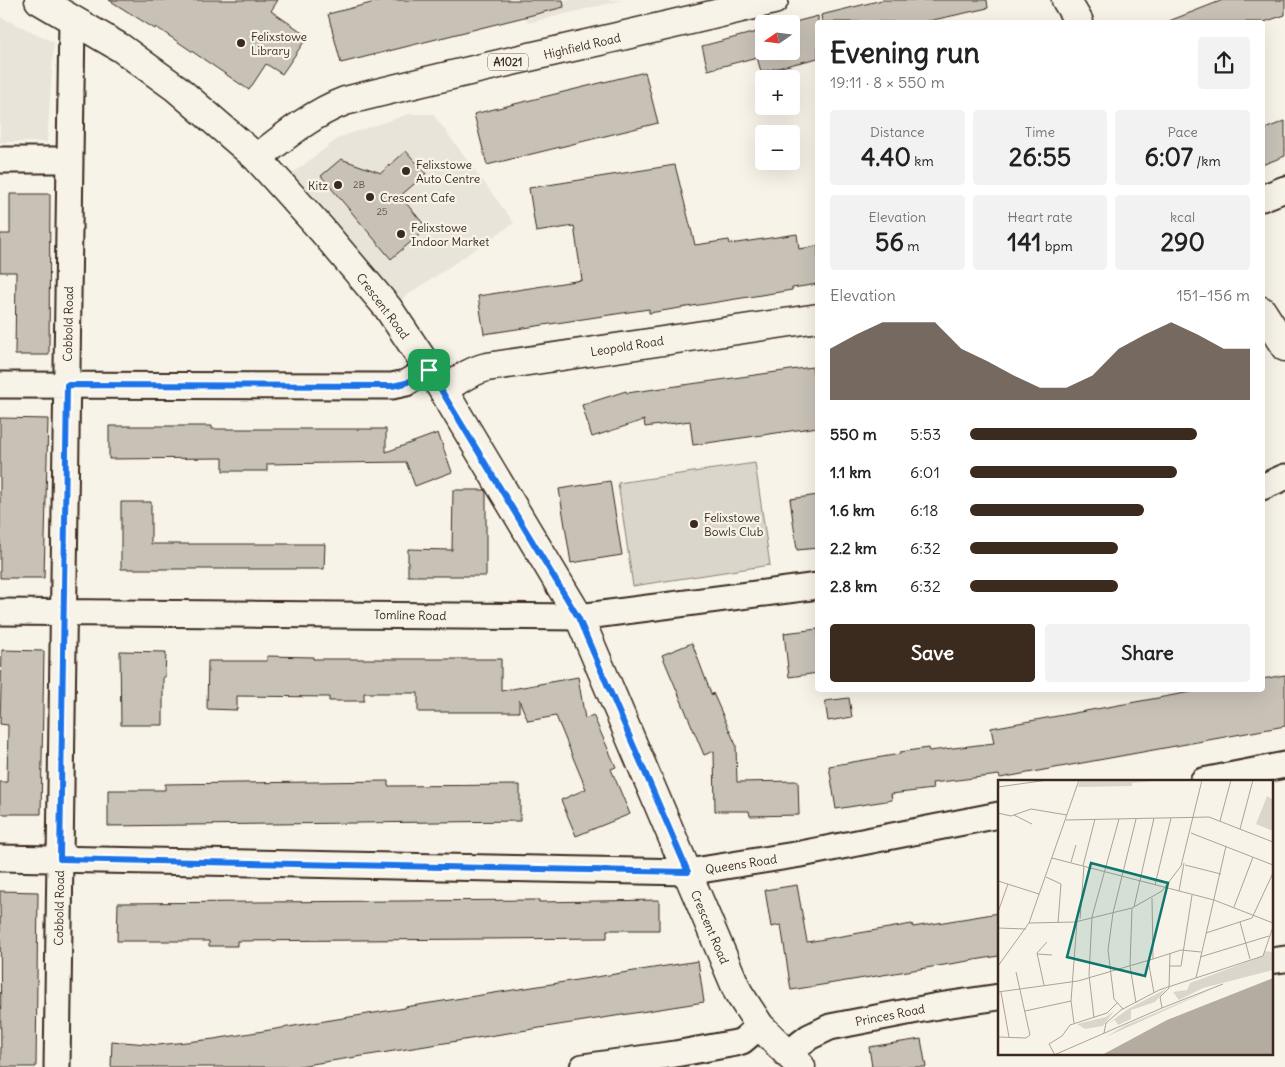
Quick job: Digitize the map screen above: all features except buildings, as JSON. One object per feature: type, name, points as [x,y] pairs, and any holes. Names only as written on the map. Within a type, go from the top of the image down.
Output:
[{"type":"main road","name":"Crescent Road","points":[[39,0],[72,9],[176,88],[257,158],[322,230],[382,302],[436,380],[578,617],[738,992],[760,1026],[795,1061]]},
{"type":"main road","name":"Highfield Road","points":[[257,158],[302,125],[345,101],[420,82],[662,28],[774,0]]},
{"type":"main road","points":[[1265,316],[1285,347]]},
{"type":"main road","name":"Leopold Road","points":[[436,380],[466,375],[487,367],[815,318]]},
{"type":"street","name":"Cobbold Road","points":[[57,1067],[72,9]]},
{"type":"street","points":[[0,160],[70,160]]},
{"type":"street","points":[[1265,197],[1285,189]]},
{"type":"street","name":"Leopold Road","points":[[0,386],[392,386],[436,380]]},
{"type":"street","points":[[1265,486],[1285,477]]},
{"type":"street","name":"Tomline Road","points":[[0,612],[63,611],[578,617],[815,586]]},
{"type":"street","points":[[1208,780],[1285,766]]},
{"type":"street","name":"Queens Road","points":[[0,858],[688,872],[801,854],[998,815]]},
{"type":"street","points":[[1272,961],[1285,959]]},
{"type":"street","name":"Princes Road","points":[[795,1061],[800,1044],[809,1037],[837,1025],[938,1006],[998,997]]},
{"type":"street","points":[[583,1067],[736,1043],[742,1041],[760,1026]]},
{"type":"shaded area","points":[[519,0],[623,0],[528,23]]},
{"type":"shaded area","points":[[0,17],[54,42],[47,142],[0,142]]},
{"type":"shaded area","points":[[409,114],[433,114],[514,223],[396,303],[290,175],[340,137]]},
{"type":"shaded area","name":"Felixstowe Bowls Club","points":[[755,463],[770,565],[633,586],[618,483]]},
{"type":"place","name":"Felixstowe Library","points":[[241,43]]},
{"type":"place","name":"Felixstowe Auto Centre","points":[[406,171]]},
{"type":"place","name":"Kitz","points":[[338,185]]},
{"type":"place","name":"Crescent Cafe","points":[[370,197]]},
{"type":"place","name":"Felixstowe Indoor Market","points":[[401,234]]},
{"type":"place","name":"Felixstowe Bowls Club","points":[[694,524]]},
{"type":"route","points":[[429,370],[443,390],[578,617],[688,872],[60,859],[67,385],[392,386],[406,383],[429,370]]}]
